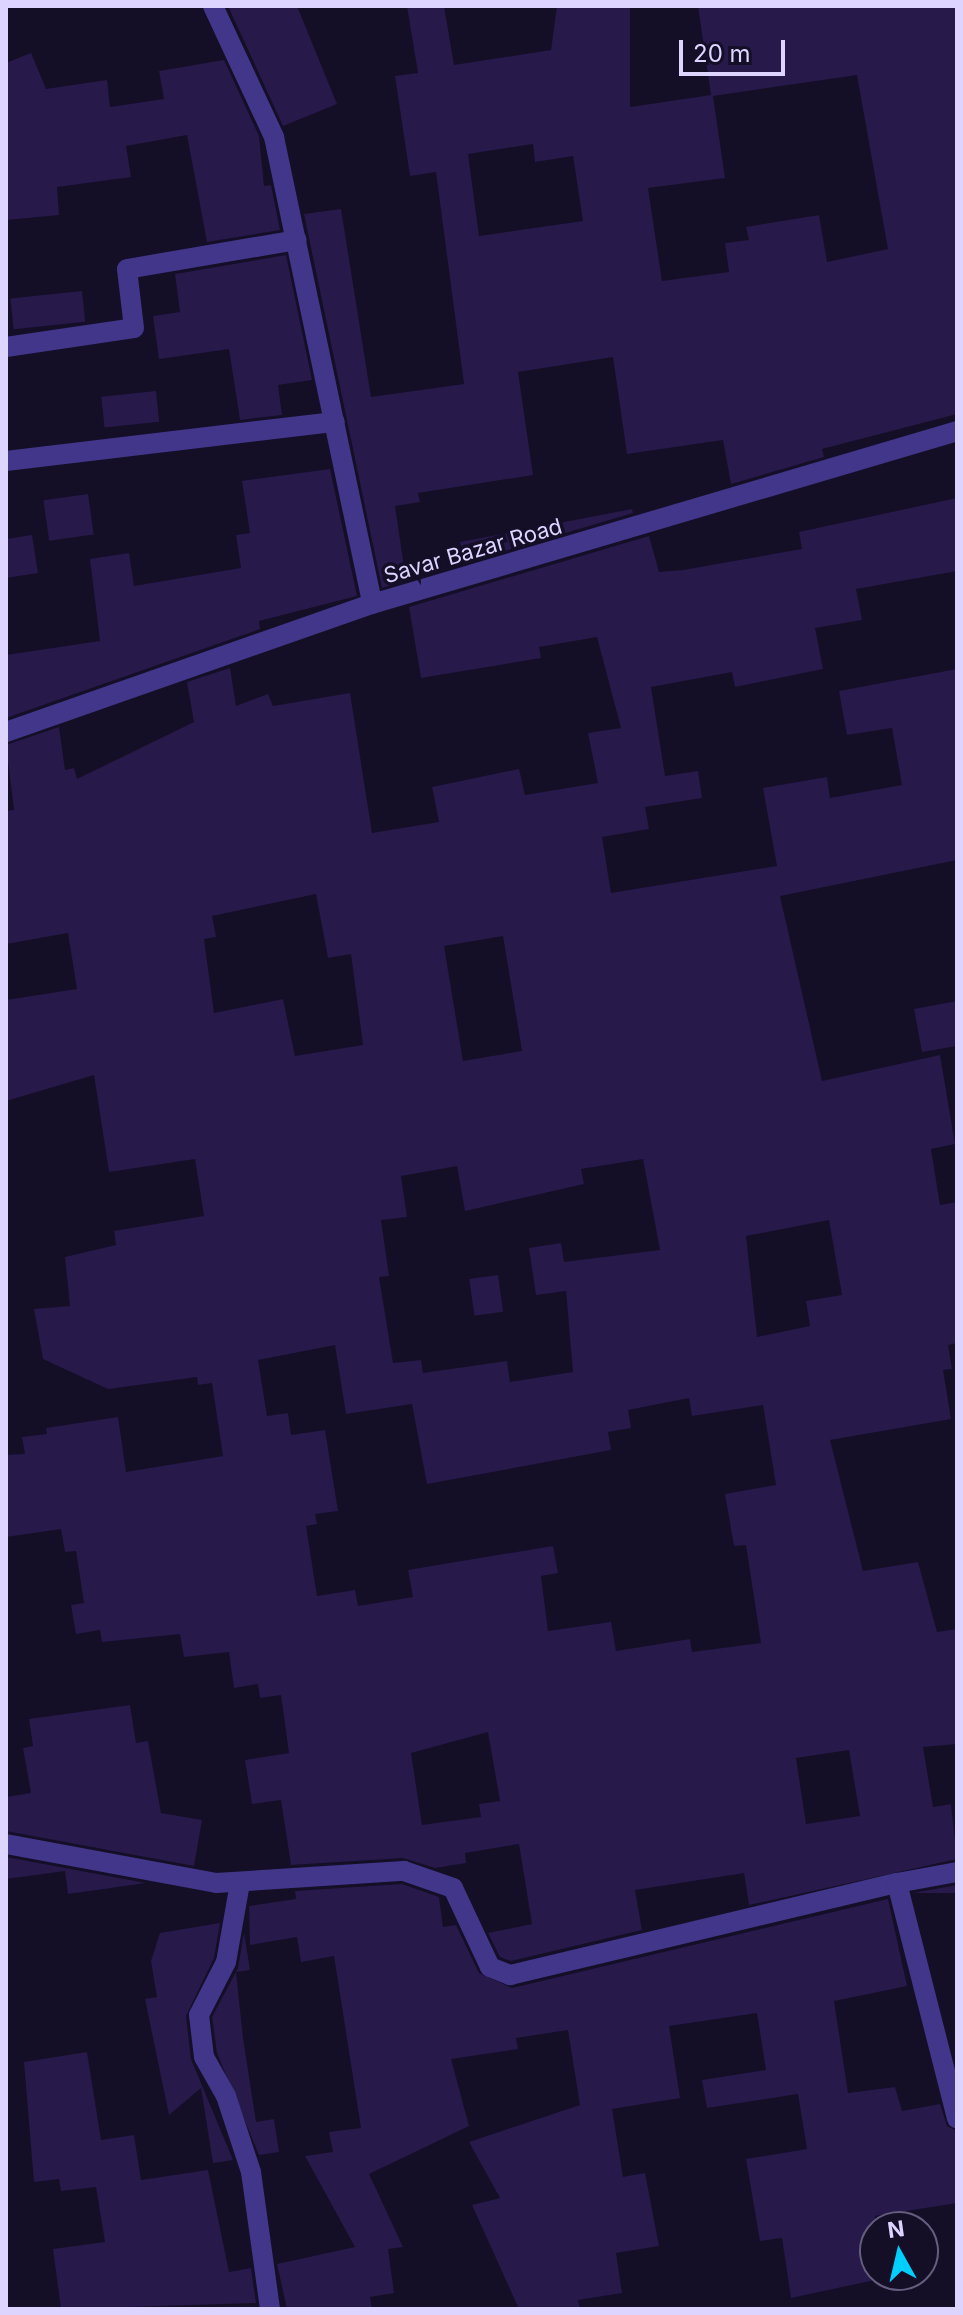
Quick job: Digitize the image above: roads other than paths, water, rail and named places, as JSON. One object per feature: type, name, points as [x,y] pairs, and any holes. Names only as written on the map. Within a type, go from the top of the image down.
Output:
[{"type":"street","points":[[213,6],[274,137],[372,604]]},
{"type":"street","points":[[6,347],[134,328],[127,269],[297,240]]},
{"type":"street","points":[[6,461],[335,422]]},
{"type":"street","name":"Savar Bazar Road","points":[[6,732],[372,604],[957,431]]},
{"type":"street","points":[[6,1844],[47,1847],[132,1872],[240,1883],[404,1871],[453,1888],[490,1967],[510,1975],[897,1883],[957,1872]]},
{"type":"street","points":[[240,1883],[226,1962],[199,2015],[204,2057],[226,2096],[251,2172],[270,2309]]},
{"type":"street","points":[[897,1883],[957,2118]]}]
